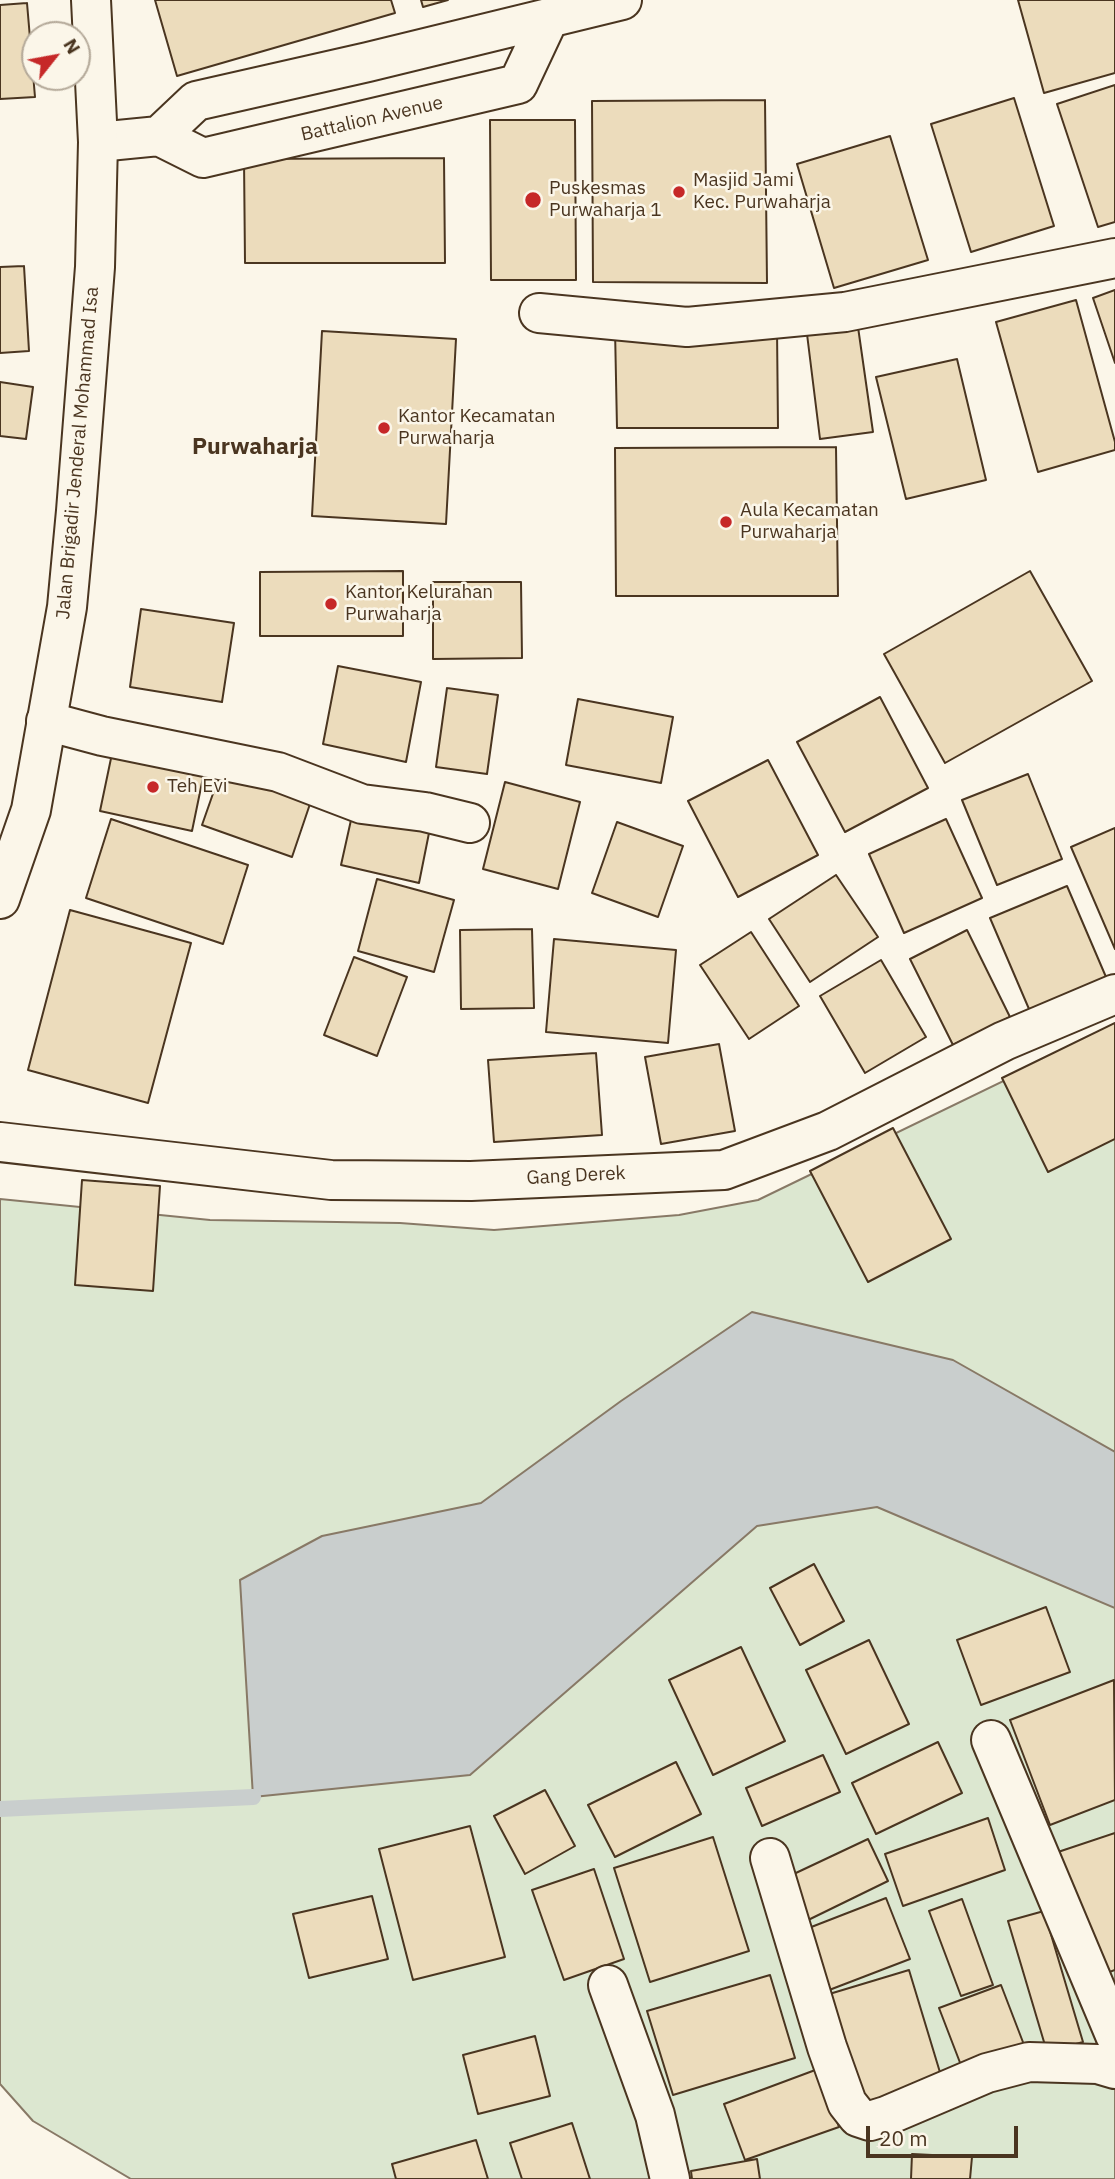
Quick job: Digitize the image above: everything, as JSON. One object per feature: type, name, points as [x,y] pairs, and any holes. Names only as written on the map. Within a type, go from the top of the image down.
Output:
[{"type":"main road","name":"Jalan Brigadir Jenderal Mohammad Isa","points":[[0,899],[31,810],[66,607],[81,464],[95,267],[98,142],[91,0]]},
{"type":"main road","points":[[98,142],[159,136],[196,101],[622,0]]},
{"type":"main road","name":"Battalion Avenue","points":[[159,136],[203,158],[518,85],[549,18]]},
{"type":"main road","points":[[540,313],[687,327],[701,326],[845,312],[1115,258]]},
{"type":"main road","points":[[46,721],[102,736],[278,772],[362,804],[425,812],[470,823]]},
{"type":"main road","name":"Gang Derek","points":[[0,1142],[331,1180],[471,1181],[724,1170],[828,1131],[1004,1041],[1115,994]]},
{"type":"main road","points":[[991,1740],[1048,1870],[1115,2035]]},
{"type":"main road","points":[[770,1858],[827,2047],[847,2103],[858,2117],[870,2121],[886,2116],[987,2073],[1029,2062],[1098,2064],[1115,2069]]},
{"type":"main road","points":[[608,1985],[655,2115],[670,2179]]},
{"type":"green space","points":[[1115,1027],[1115,2179],[131,2179],[33,2121],[0,2084],[0,1199],[210,1220],[400,1223],[494,1230],[679,1215],[758,1200]]},
{"type":"shaded area","points":[[752,1312],[953,1360],[1115,1452],[1115,1608],[877,1507],[757,1526],[470,1775],[253,1797],[240,1580],[322,1536],[481,1503],[621,1401]]},
{"type":"building","points":[[155,0],[391,0],[395,13],[177,76]]},
{"type":"building","points":[[421,0],[448,0],[423,7]]},
{"type":"building","points":[[1018,0],[1115,0],[1115,73],[1044,93]]},
{"type":"building","points":[[27,3],[29,21],[21,21],[21,91],[34,91],[35,97],[0,99],[0,5]]},
{"type":"building","points":[[1115,85],[1115,222],[1098,227],[1057,104]]},
{"type":"building","points":[[1014,98],[1054,226],[971,252],[931,124]]},
{"type":"building","name":"Masjid Jami Kec. Purwaharja","points":[[765,100],[767,283],[593,282],[592,101]]},
{"type":"building","name":"Puskesmas Purwaharja 1","points":[[490,120],[575,120],[576,280],[491,280]]},
{"type":"building","points":[[890,136],[928,260],[834,288],[797,164]]},
{"type":"building","points":[[444,158],[445,263],[245,263],[244,159]]},
{"type":"building","points":[[24,266],[29,351],[0,353],[0,267]]},
{"type":"building","points":[[1115,290],[1115,363],[1093,298]]},
{"type":"building","points":[[1076,300],[1115,450],[1038,472],[996,322]]},
{"type":"building","points":[[858,327],[873,432],[820,439],[807,334]]},
{"type":"building","points":[[615,329],[777,329],[778,428],[617,428]]},
{"type":"building","name":"Kantor Kecamatan Purwaharja","points":[[322,331],[456,339],[446,524],[312,516]]},
{"type":"building","points":[[957,359],[986,480],[906,499],[876,377]]},
{"type":"building","points":[[0,382],[33,387],[26,439],[0,436]]},
{"type":"building","name":"Aula Kecamatan Purwaharja","points":[[836,447],[838,596],[616,596],[615,448]]},
{"type":"building","name":"Kantor Kelurahan Purwaharja","points":[[403,571],[403,636],[260,636],[260,572]]},
{"type":"building","points":[[1030,571],[1092,681],[945,763],[884,654]]},
{"type":"building","points":[[433,582],[521,582],[522,658],[433,659]]},
{"type":"building","points":[[141,609],[234,623],[222,702],[130,687]]},
{"type":"building","points":[[338,666],[421,682],[406,762],[323,744]]},
{"type":"building","points":[[447,688],[498,695],[487,774],[436,767]]},
{"type":"building","points":[[880,697],[928,788],[845,832],[797,742]]},
{"type":"building","points":[[578,699],[673,717],[661,783],[566,765]]},
{"type":"building","name":"Teh Evi","points":[[114,744],[206,763],[192,831],[100,811]]},
{"type":"building","points":[[768,760],[818,855],[738,897],[688,801]]},
{"type":"building","points":[[222,768],[311,801],[292,857],[202,825]]},
{"type":"building","points":[[1028,774],[1062,859],[997,885],[962,800]]},
{"type":"building","points":[[505,782],[580,802],[558,889],[483,869]]},
{"type":"building","points":[[353,811],[430,828],[419,883],[341,865]]},
{"type":"building","points":[[111,819],[248,865],[223,944],[86,898]]},
{"type":"building","points":[[946,819],[982,898],[904,933],[869,854]]},
{"type":"building","points":[[617,822],[683,846],[658,917],[592,893]]},
{"type":"building","points":[[1115,828],[1115,949],[1071,847]]},
{"type":"building","points":[[836,875],[878,937],[810,982],[769,919]]},
{"type":"building","points":[[377,879],[454,900],[434,972],[358,951]]},
{"type":"building","points":[[1067,886],[1109,984],[1032,1016],[990,918]]},
{"type":"building","points":[[70,910],[191,943],[148,1103],[28,1070]]},
{"type":"building","points":[[532,929],[534,1008],[461,1009],[460,930]]},
{"type":"building","points":[[967,930],[1010,1017],[953,1045],[910,959]]},
{"type":"building","points":[[751,932],[799,1006],[749,1039],[700,965]]},
{"type":"building","points":[[554,939],[676,950],[668,1043],[546,1032]]},
{"type":"building","points":[[354,957],[407,977],[377,1056],[324,1035]]},
{"type":"building","points":[[881,960],[926,1037],[865,1073],[820,996]]},
{"type":"building","points":[[1115,1023],[1115,1139],[1048,1172],[1002,1078]]},
{"type":"building","points":[[719,1044],[735,1131],[661,1144],[645,1057]]},
{"type":"building","points":[[596,1053],[602,1135],[494,1142],[488,1060]]},
{"type":"building","points":[[893,1128],[951,1239],[868,1282],[810,1171]]},
{"type":"building","points":[[82,1180],[160,1186],[153,1291],[75,1285]]},
{"type":"building","points":[[814,1564],[844,1621],[800,1645],[770,1588]]},
{"type":"building","points":[[1046,1607],[1070,1672],[981,1705],[957,1640]]},
{"type":"building","points":[[869,1640],[909,1724],[846,1754],[806,1670]]},
{"type":"building","points":[[741,1647],[785,1741],[713,1775],[669,1680]]},
{"type":"building","points":[[1114,1680],[1115,1800],[1050,1825],[1010,1720]]},
{"type":"building","points":[[938,1742],[962,1793],[876,1834],[852,1783]]},
{"type":"building","points":[[823,1755],[840,1792],[762,1826],[746,1788]]},
{"type":"building","points":[[676,1762],[701,1814],[615,1857],[588,1805]]},
{"type":"building","points":[[545,1790],[575,1846],[525,1874],[494,1816]]},
{"type":"building","points":[[988,1818],[1005,1870],[903,1906],[885,1854]]},
{"type":"building","points":[[470,1826],[505,1957],[413,1980],[379,1849]]},
{"type":"building","points":[[1115,1833],[1115,1970],[1101,1975],[1058,1852]]},
{"type":"building","points":[[713,1837],[749,1951],[650,1982],[614,1868]]},
{"type":"building","points":[[868,1839],[888,1881],[802,1923],[781,1880]]},
{"type":"building","points":[[594,1869],[624,1959],[564,1980],[532,1890]]},
{"type":"building","points":[[372,1896],[388,1959],[309,1978],[293,1914]]},
{"type":"building","points":[[886,1898],[910,1959],[824,1992],[801,1931]]},
{"type":"building","points":[[962,1899],[993,1985],[961,1996],[929,1911]]},
{"type":"building","points":[[1044,1911],[1083,2042],[1047,2052],[1008,1921]]},
{"type":"building","points":[[909,1970],[942,2079],[859,2104],[826,1995]]},
{"type":"building","points":[[770,1975],[795,2058],[673,2095],[647,2011]]},
{"type":"building","points":[[1001,1985],[1026,2050],[964,2073],[939,2008]]},
{"type":"building","points":[[535,2036],[550,2096],[478,2114],[463,2055]]},
{"type":"building","points":[[818,2069],[839,2127],[745,2160],[724,2104]]},
{"type":"building","points":[[572,2123],[590,2179],[522,2179],[510,2143]]},
{"type":"building","points":[[476,2140],[488,2179],[396,2179],[392,2164]]},
{"type":"building","points":[[912,2154],[972,2157],[970,2179],[911,2179]]},
{"type":"building","points":[[757,2159],[760,2179],[692,2179],[691,2171]]},
{"type":"waterway","points":[[0,1809],[253,1797]]},
{"type":"place","name":"Masjid Jami Kec. Purwaharja","points":[[679,192]]},
{"type":"place","name":"Puskesmas Purwaharja 1","points":[[533,200]]},
{"type":"place","name":"Kantor Kecamatan Purwaharja","points":[[384,428]]},
{"type":"place","name":"Aula Kecamatan Purwaharja","points":[[726,522]]},
{"type":"place","name":"Kantor Kelurahan Purwaharja","points":[[331,604]]},
{"type":"place","name":"Teh Evi","points":[[153,787]]},
{"type":"district","name":"Purwaharja","points":[[255,447]]}]
